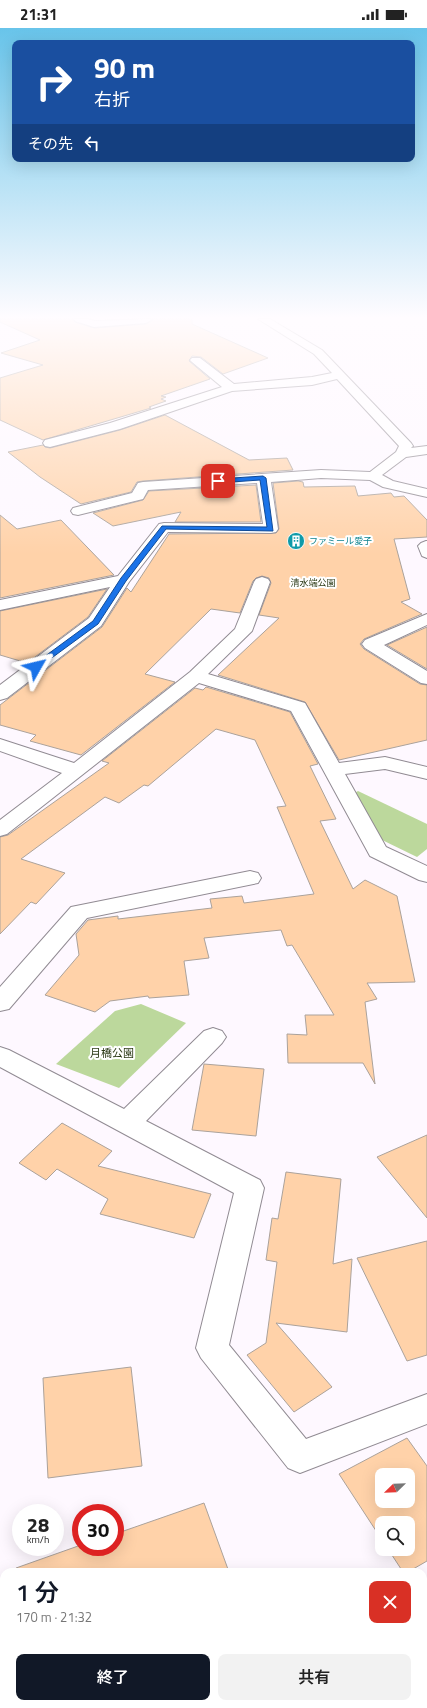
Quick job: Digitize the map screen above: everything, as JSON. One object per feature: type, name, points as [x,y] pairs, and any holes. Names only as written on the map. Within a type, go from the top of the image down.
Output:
[{"type":"street","points":[[50,443],[115,426],[202,397]]},
{"type":"street","points":[[362,397],[406,446],[402,454],[374,476]]},
{"type":"street","points":[[402,454],[427,450]]},
{"type":"street","points":[[78,511],[138,496],[143,486],[321,474],[374,476],[388,484],[427,493]]},
{"type":"street","points":[[0,694],[95,622],[123,580],[164,528],[271,529],[263,478]]},
{"type":"street","points":[[427,546],[427,553]]},
{"type":"street","points":[[0,605],[123,580]]},
{"type":"street","points":[[0,830],[196,676],[244,631],[262,582]]},
{"type":"street","points":[[427,619],[371,644],[427,678]]},
{"type":"street","points":[[196,676],[298,707],[378,851],[427,875]]},
{"type":"street","points":[[0,745],[77,771]]},
{"type":"street","points":[[333,770],[385,763],[424,771]]},
{"type":"street","points":[[0,1003],[79,912],[250,878]]},
{"type":"street","points":[[127,1123],[213,1037]]},
{"type":"street","points":[[0,1056],[250,1188],[212,1348],[300,1457],[427,1409]]},
{"type":"green space","points":[[358,791],[427,824],[427,849],[417,857],[380,839],[353,794]]},
{"type":"green space","name":"月橋公園","points":[[141,1004],[186,1023],[119,1088],[56,1064],[115,1011]]},
{"type":"building","points":[[0,397],[165,397],[161,399],[166,401],[149,407],[151,408],[43,440],[0,420]]},
{"type":"building","points":[[165,415],[249,460],[287,458],[293,470],[143,481],[137,482],[131,492],[81,504],[40,477],[8,452],[43,445],[50,448],[120,430]]},
{"type":"building","points":[[303,482],[304,487],[355,486],[358,496],[391,493],[394,497],[404,496],[427,520],[427,537],[394,539],[410,599],[401,602],[422,614],[364,639],[360,644],[364,649],[420,684],[427,685],[427,740],[339,760],[305,702],[218,675],[279,618],[259,615],[271,583],[269,578],[262,576],[253,581],[240,613],[211,609],[145,674],[175,682],[81,755],[30,741],[36,735],[0,725],[0,705],[102,627],[127,588],[131,592],[169,534],[276,533],[279,529],[273,483]]},
{"type":"building","points":[[256,485],[261,522],[175,522],[181,512],[113,526],[93,513],[143,500],[149,491]]},
{"type":"building","points":[[0,515],[17,529],[61,520],[114,575],[0,598]]},
{"type":"building","points":[[107,589],[88,617],[27,663],[0,655],[0,611]]},
{"type":"building","points":[[427,627],[427,669],[387,645]]},
{"type":"building","points":[[206,687],[290,712],[318,764],[310,766],[336,819],[320,821],[353,889],[365,880],[397,896],[415,982],[367,983],[377,999],[365,1002],[375,1084],[363,1063],[288,1063],[287,1034],[307,1035],[305,1015],[334,1015],[292,945],[287,946],[281,930],[204,938],[209,958],[184,961],[189,995],[149,998],[148,996],[110,1001],[95,1012],[45,995],[79,955],[76,934],[88,920],[118,916],[118,919],[212,908],[210,899],[242,896],[244,903],[314,894],[277,807],[286,806],[255,740],[216,729],[148,786],[144,785],[119,803],[105,797],[21,859],[65,873],[36,904],[31,902],[0,934],[0,837],[8,835],[109,763],[102,761],[195,688],[203,690]]},
{"type":"building","points":[[204,1064],[264,1069],[256,1136],[192,1130]]},
{"type":"building","points":[[62,1123],[112,1151],[98,1166],[211,1194],[194,1238],[100,1214],[108,1199],[57,1169],[46,1180],[19,1163]]},
{"type":"building","points":[[427,1135],[427,1218],[377,1157]]},
{"type":"building","points":[[286,1172],[341,1179],[333,1264],[352,1259],[347,1332],[276,1323],[332,1387],[294,1412],[247,1355],[266,1343],[277,1262],[266,1260],[272,1218],[278,1219]]},
{"type":"building","points":[[427,1241],[427,1355],[407,1361],[357,1258]]},
{"type":"building","points":[[131,1367],[142,1466],[48,1478],[43,1378]]},
{"type":"building","points":[[407,1438],[427,1466],[427,1561],[415,1568],[400,1568],[393,1556],[415,1556],[415,1516],[375,1516],[375,1529],[339,1474]]},
{"type":"building","points":[[204,1503],[228,1568],[16,1568],[50,1556],[64,1556],[64,1551],[72,1548],[72,1556],[124,1556],[124,1531]]},
{"type":"place","name":"ファミール愛子","points":[[296,541]]},
{"type":"route","points":[[36,667],[95,622],[123,580],[164,528],[271,529],[263,478],[218,481]]},
{"type":"park label","name":"清水端公園","points":[[313,583]]}]
